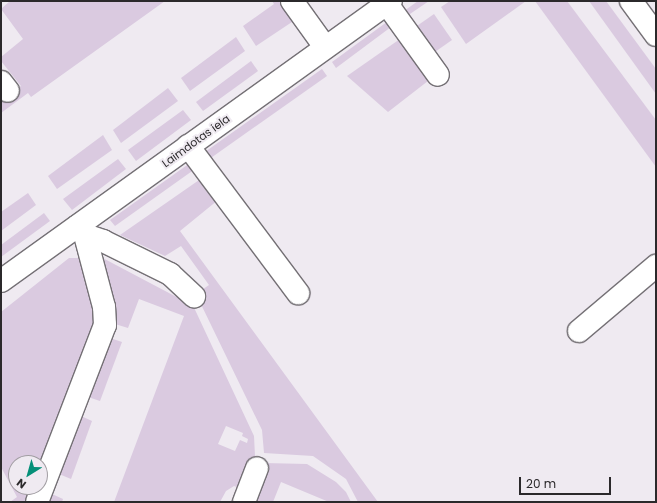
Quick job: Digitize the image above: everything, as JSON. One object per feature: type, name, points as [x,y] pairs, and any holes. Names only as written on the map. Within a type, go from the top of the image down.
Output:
[{"type":"street","points":[[292,1],[325,47]]},
{"type":"street","points":[[631,1],[656,35]]},
{"type":"street","points":[[389,2],[438,74]]},
{"type":"street","name":"Laimdotas iela","points":[[1,281],[81,230],[188,146],[389,2]]},
{"type":"street","points":[[188,146],[298,293]]},
{"type":"street","points":[[81,230],[170,274],[194,296]]},
{"type":"street","points":[[37,502],[105,325],[104,307],[81,230]]},
{"type":"street","points":[[579,331],[656,266]]},
{"type":"street","points":[[244,502],[257,468]]},
{"type":"shaded area","points":[[10,1],[165,1],[31,97],[28,93],[1,113],[1,96],[4,100],[21,86],[1,61],[1,57],[23,39],[1,9]]},
{"type":"shaded area","points":[[272,1],[285,1],[298,18],[256,46],[243,26],[274,4]]},
{"type":"shaded area","points":[[418,1],[429,1],[407,16],[404,11]]},
{"type":"shaded area","points":[[450,1],[526,1],[466,44],[441,7]]},
{"type":"shaded area","points":[[535,1],[567,1],[656,120],[656,167]]},
{"type":"shaded area","points":[[589,1],[606,1],[656,69],[656,94]]},
{"type":"shaded area","points":[[434,14],[452,40],[432,54],[414,28]]},
{"type":"shaded area","points":[[391,19],[395,24],[336,68],[332,62]]},
{"type":"shaded area","points":[[236,37],[245,51],[190,91],[181,78]]},
{"type":"shaded area","points":[[400,39],[428,81],[388,112],[347,76]]},
{"type":"shaded area","points":[[251,61],[258,71],[203,111],[196,102]]},
{"type":"shaded area","points":[[322,69],[327,76],[208,160],[202,154]]},
{"type":"shaded area","points":[[168,88],[178,101],[121,143],[113,130]]},
{"type":"shaded area","points":[[183,110],[191,120],[136,161],[128,150]]},
{"type":"shaded area","points":[[103,135],[112,150],[57,189],[48,176]]},
{"type":"shaded area","points":[[118,159],[126,169],[72,210],[63,199]]},
{"type":"shaded area","points":[[190,163],[195,169],[115,226],[110,220]]},
{"type":"shaded area","points":[[202,178],[218,200],[180,231],[378,502],[358,502],[346,479],[313,456],[264,453],[262,430],[196,294],[209,285],[181,246],[165,256],[120,235]]},
{"type":"shaded area","points":[[28,193],[36,205],[1,231],[1,212]]},
{"type":"shaded area","points":[[44,213],[50,221],[1,257],[1,245]]},
{"type":"shaded area","points":[[97,255],[186,302],[190,299],[254,436],[255,456],[251,466],[239,488],[234,486],[226,491],[220,502],[114,502],[184,316],[139,299],[128,328],[115,324]],"holes":[[[226,426],[243,433],[242,436],[248,439],[247,443],[240,440],[235,451],[218,444]]]},
{"type":"shaded area","points":[[69,258],[79,258],[94,294],[95,328],[46,455],[8,455],[8,480],[1,467],[1,312]]},
{"type":"shaded area","points":[[110,338],[122,342],[100,401],[88,397]]},
{"type":"shaded area","points":[[81,416],[92,421],[71,479],[59,474]]},
{"type":"shaded area","points":[[264,463],[307,464],[336,482],[346,492],[351,502],[329,502],[281,482],[273,502],[256,502],[268,473],[262,470]]},
{"type":"shaded area","points":[[52,494],[63,499],[62,502],[49,502]]},
{"type":"shaded area","points":[[16,495],[30,495],[27,502],[10,502],[17,497]]}]
